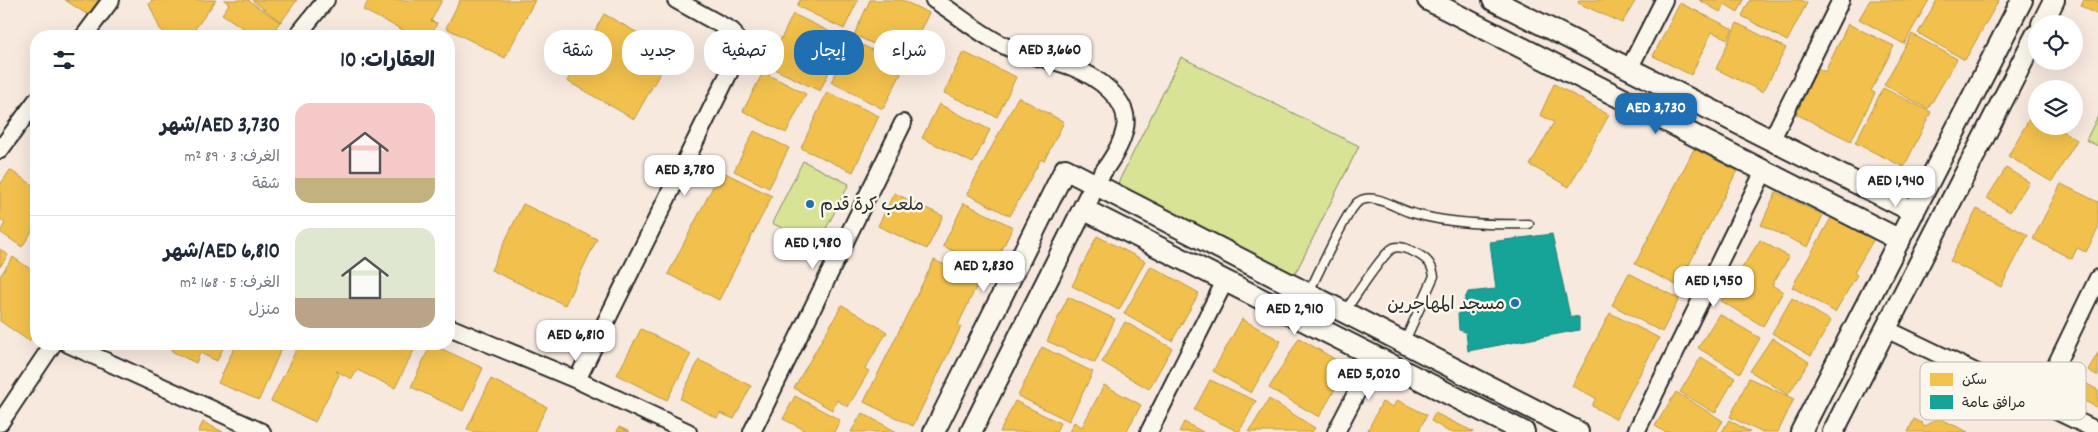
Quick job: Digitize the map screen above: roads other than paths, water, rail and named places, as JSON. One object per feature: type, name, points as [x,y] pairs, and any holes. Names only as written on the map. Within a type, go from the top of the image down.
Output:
[{"type":"street","points":[[88,30],[111,0]]},
{"type":"street","points":[[302,30],[326,0]]},
{"type":"street","points":[[577,380],[729,73],[738,49],[736,36],[732,31],[676,0]]},
{"type":"street","points":[[934,0],[950,9],[974,30],[1008,47],[1080,71],[1105,87],[1118,100],[1126,112],[1125,128],[1120,146],[1094,185],[971,432]]},
{"type":"street","points":[[1428,0],[1900,240]]},
{"type":"street","points":[[1493,0],[1914,212]]},
{"type":"street","points":[[1629,69],[1664,0]]},
{"type":"street","points":[[1772,141],[1841,0]]},
{"type":"street","points":[[1801,432],[2022,0]]},
{"type":"street","points":[[2046,15],[2054,0]]},
{"type":"street","points":[[1833,432],[2028,51]]},
{"type":"street","points":[[0,150],[30,109]]},
{"type":"street","points":[[752,432],[903,123]]},
{"type":"street","points":[[934,432],[1064,169],[1578,432]]},
{"type":"street","points":[[1636,432],[1764,171]]},
{"type":"street","points":[[1083,209],[1524,432]]},
{"type":"street","points":[[2057,362],[2098,278]]},
{"type":"street","points":[[1149,432],[1225,281]]},
{"type":"street","points":[[455,329],[577,380],[688,432]]},
{"type":"street","points":[[1886,329],[1955,362]]},
{"type":"street","points":[[0,423],[49,350]]},
{"type":"street","points":[[81,350],[262,432]]},
{"type":"street","points":[[1336,432],[1374,356]]},
{"type":"street","points":[[2077,420],[2098,430]]},
{"type":"lane","points":[[1308,294],[1353,207],[1366,198],[1377,199],[1412,213],[1486,225],[1529,224]]},
{"type":"lane","points":[[1344,312],[1385,256],[1394,248],[1403,247],[1424,257],[1432,266],[1434,276],[1404,343]]},
{"type":"place","name":"ملعب كرة قدم","points":[[810,204]]},
{"type":"place","name":"مسجد المهاجرين","points":[[1515,303]]}]
